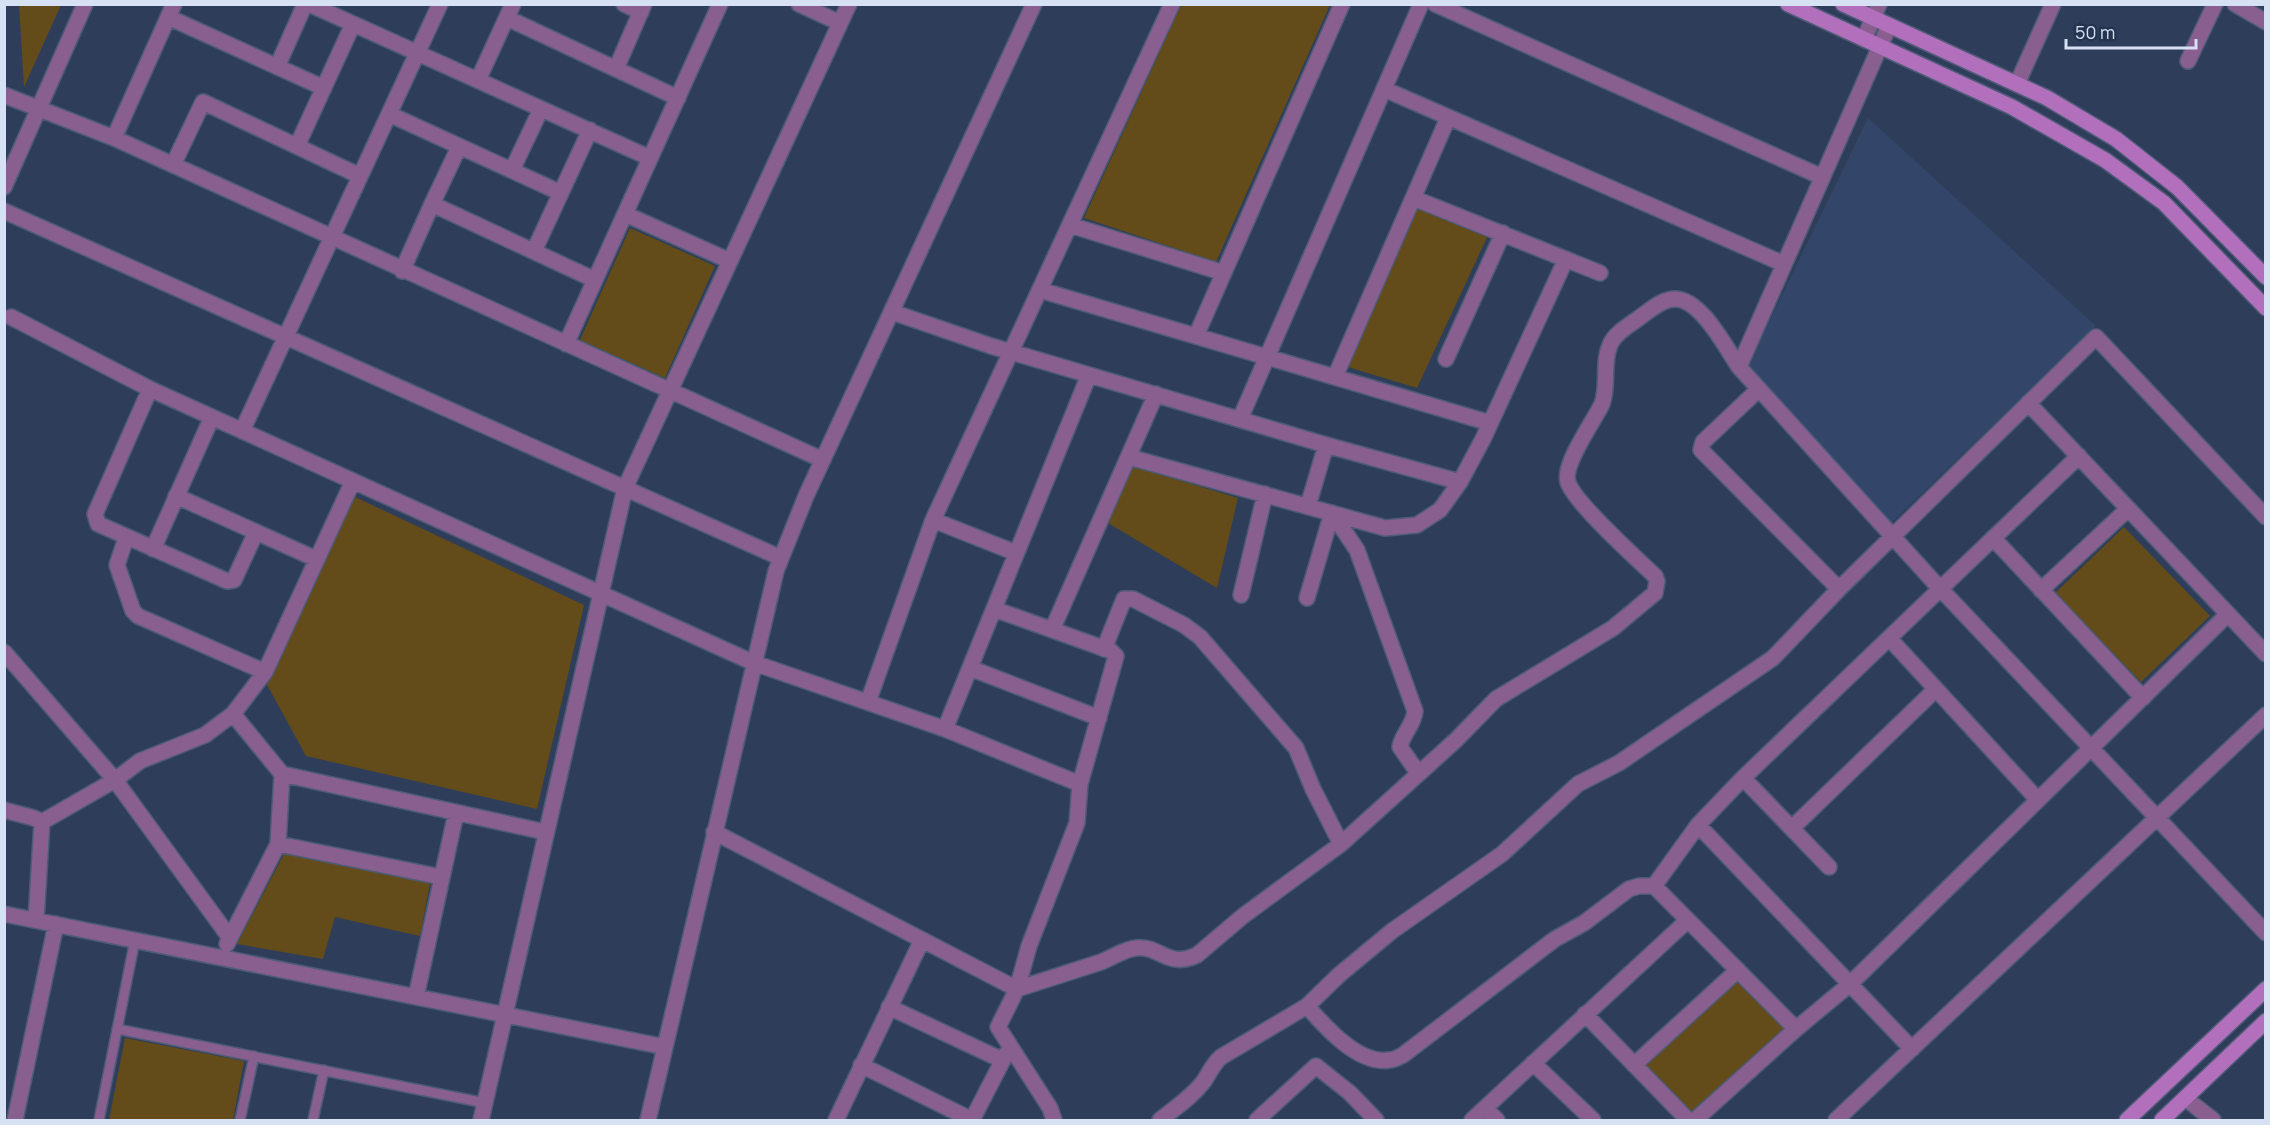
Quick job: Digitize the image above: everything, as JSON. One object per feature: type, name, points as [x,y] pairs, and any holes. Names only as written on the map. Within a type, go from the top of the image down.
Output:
[{"type":"street","points":[[4,187],[85,4]]},
{"type":"street","points":[[277,66],[307,4],[650,158]]},
{"type":"street","points":[[242,431],[440,4]]},
{"type":"street","points":[[616,69],[643,8],[624,4]]},
{"type":"street","points":[[566,344],[720,4]]},
{"type":"street","points":[[798,4],[840,23]]},
{"type":"street","points":[[481,1120],[625,488],[849,4]]},
{"type":"street","points":[[868,702],[933,520],[1172,4]]},
{"type":"street","points":[[1196,336],[1342,4]]},
{"type":"street","points":[[1240,419],[1421,4]]},
{"type":"street","points":[[1435,4],[1822,177]]},
{"type":"street","points":[[1788,4],[2012,106],[2105,160],[2164,202],[2265,308]]},
{"type":"street","points":[[1843,4],[1876,11],[1889,26],[2047,98],[2116,139],[2177,187],[2265,278]]},
{"type":"street","points":[[2017,84],[2053,4]]},
{"type":"street","points":[[2188,61],[2215,4]]},
{"type":"street","points":[[2235,4],[2265,22]]},
{"type":"street","points":[[648,1120],[776,571],[823,460],[1032,5]]},
{"type":"street","points":[[114,138],[171,11],[324,88]]},
{"type":"street","points":[[478,80],[510,11],[616,69],[678,98]]},
{"type":"street","points":[[1864,39],[1876,11]]},
{"type":"street","points":[[297,146],[353,24]]},
{"type":"street","points":[[1739,367],[1889,26]]},
{"type":"street","points":[[1383,89],[1784,264]]},
{"type":"street","points":[[4,95],[114,138],[402,271],[823,460]]},
{"type":"street","points":[[173,165],[203,102],[360,176]]},
{"type":"street","points":[[512,170],[541,108]]},
{"type":"street","points":[[389,114],[561,192]]},
{"type":"street","points":[[1335,377],[1448,118]]},
{"type":"street","points":[[2078,144],[2090,123]]},
{"type":"street","points":[[534,251],[590,130]]},
{"type":"street","points":[[402,271],[459,147]]},
{"type":"street","points":[[1413,198],[1600,273]]},
{"type":"street","points":[[432,204],[595,280]]},
{"type":"street","points":[[4,211],[781,558]]},
{"type":"street","points":[[625,214],[730,261]]},
{"type":"street","points":[[1070,225],[1224,273]]},
{"type":"street","points":[[1446,359],[1503,233]]},
{"type":"street","points":[[1129,457],[1385,528],[1417,525],[1440,510],[1460,482],[1566,259]]},
{"type":"street","points":[[1040,290],[1490,423]]},
{"type":"street","points":[[714,832],[1017,989],[1136,948],[1155,952],[1168,959],[1180,960],[1197,955],[1243,916],[1341,844],[1456,740],[1496,699],[1613,628],[1655,593],[1657,581],[1655,576],[1583,504],[1567,482],[1573,458],[1604,397],[1609,347],[1614,337],[1664,301],[1677,299],[1693,305],[1705,318],[1739,367],[1940,589],[2265,933]]},
{"type":"street","points":[[892,312],[1011,352],[1326,446],[1460,482]]},
{"type":"street","points":[[11,317],[150,388],[242,431],[754,663],[945,729],[1080,784]]},
{"type":"street","points":[[1160,1120],[1191,1096],[1204,1081],[1214,1062],[1307,1006],[1339,975],[1392,931],[1502,854],[1578,784],[1619,763],[1773,658],[1839,589],[2096,337],[2265,517]]},
{"type":"street","points":[[945,729],[1089,375]]},
{"type":"street","points":[[150,388],[95,514],[98,524],[231,582],[256,532]]},
{"type":"street","points":[[1759,389],[1703,442],[1701,450],[1839,589]]},
{"type":"street","points":[[1052,630],[1156,394]]},
{"type":"street","points":[[2028,403],[2265,654]]},
{"type":"street","points":[[153,549],[212,417]]},
{"type":"street","points":[[1308,506],[1326,446]]},
{"type":"street","points":[[1654,886],[1698,825],[1743,777],[2079,456]]},
{"type":"street","points":[[42,822],[114,780],[140,761],[206,735],[233,714],[265,672],[353,481]]},
{"type":"street","points":[[1241,594],[1266,494]]},
{"type":"street","points":[[176,496],[316,559]]},
{"type":"street","points":[[2041,590],[2128,509]]},
{"type":"street","points":[[1332,513],[1357,550],[1415,711],[1400,747],[1418,773]]},
{"type":"street","points":[[1307,598],[1332,513]]},
{"type":"street","points":[[933,520],[1016,553]]},
{"type":"street","points":[[126,538],[117,565],[133,611],[138,616],[265,672]]},
{"type":"street","points":[[1993,538],[2143,698]]},
{"type":"street","points":[[1104,649],[1124,599],[1133,599],[1192,630],[1296,748],[1312,789],[1341,844]]},
{"type":"street","points":[[994,609],[1114,652],[1116,656],[1080,784],[1077,823],[1029,946],[1017,989],[998,1027],[1050,1108],[1054,1120]]},
{"type":"street","points":[[1695,1120],[1850,984],[2228,614]]},
{"type":"street","points":[[1889,638],[2038,800]]},
{"type":"street","points":[[4,652],[114,780],[230,938]]},
{"type":"street","points":[[970,668],[1099,718]]},
{"type":"street","points":[[1792,828],[1936,689]]},
{"type":"street","points":[[233,714],[282,774],[545,832]]},
{"type":"street","points":[[1836,1120],[2265,715]]},
{"type":"street","points":[[221,957],[278,844],[282,774]]},
{"type":"street","points":[[1743,777],[1829,867]]},
{"type":"street","points":[[4,810],[42,822]]},
{"type":"street","points":[[416,997],[456,813]]},
{"type":"street","points":[[36,920],[42,822]]},
{"type":"street","points":[[1698,825],[1912,1049]]},
{"type":"street","points":[[278,844],[441,877]]},
{"type":"street","points":[[1307,1006],[1337,1038],[1353,1049],[1374,1058],[1389,1060],[1403,1055],[1555,939],[1584,923],[1629,889],[1654,886],[1796,1029]]},
{"type":"street","points":[[4,914],[665,1047]]},
{"type":"street","points":[[1472,1120],[1688,920]]},
{"type":"street","points":[[15,1120],[56,924]]},
{"type":"street","points":[[836,1120],[922,940]]},
{"type":"street","points":[[1634,1065],[1738,970]]},
{"type":"street","points":[[2127,1120],[2265,989]]},
{"type":"street","points":[[889,1007],[1002,1060]]},
{"type":"street","points":[[1585,1014],[1688,1120]]},
{"type":"street","points":[[2162,1120],[2265,1021]]},
{"type":"street","points":[[861,1065],[972,1120],[1010,1046]]},
{"type":"street","points":[[1533,1063],[1593,1120]]},
{"type":"street","points":[[1257,1120],[1316,1066],[1350,1093],[1376,1120]]},
{"type":"street","points":[[2185,1098],[2213,1120]]},
{"type":"street","points":[[1485,1108],[1497,1120]]},
{"type":"lane","points":[[99,1120],[135,940]]},
{"type":"lane","points":[[117,1029],[485,1103]]},
{"type":"lane","points":[[240,1120],[254,1056]]},
{"type":"lane","points":[[313,1120],[324,1070]]},
{"type":"shaded area","points":[[19,5],[61,5],[24,87]]},
{"type":"shaded area","points":[[1181,5],[1330,5],[1216,262],[1084,218]]},
{"type":"shaded area","points":[[1868,118],[2096,326],[1891,523],[1747,367]]},
{"type":"shaded area","points":[[1418,204],[1490,231],[1417,388],[1348,367]]},
{"type":"shaded area","points":[[630,228],[715,266],[665,378],[580,340]]},
{"type":"shaded area","points":[[1132,466],[1238,498],[1217,588],[1108,523]]},
{"type":"shaded area","points":[[353,496],[584,605],[537,809],[306,756],[265,681]]},
{"type":"shaded area","points":[[2124,527],[2210,616],[2141,682],[2055,593]]},
{"type":"shaded area","points":[[286,850],[431,879],[420,936],[335,917],[323,959],[237,944]]},
{"type":"shaded area","points":[[1738,979],[1785,1029],[1691,1117],[1644,1067]]},
{"type":"shaded area","points":[[125,1038],[244,1061],[233,1120],[109,1120]]}]
